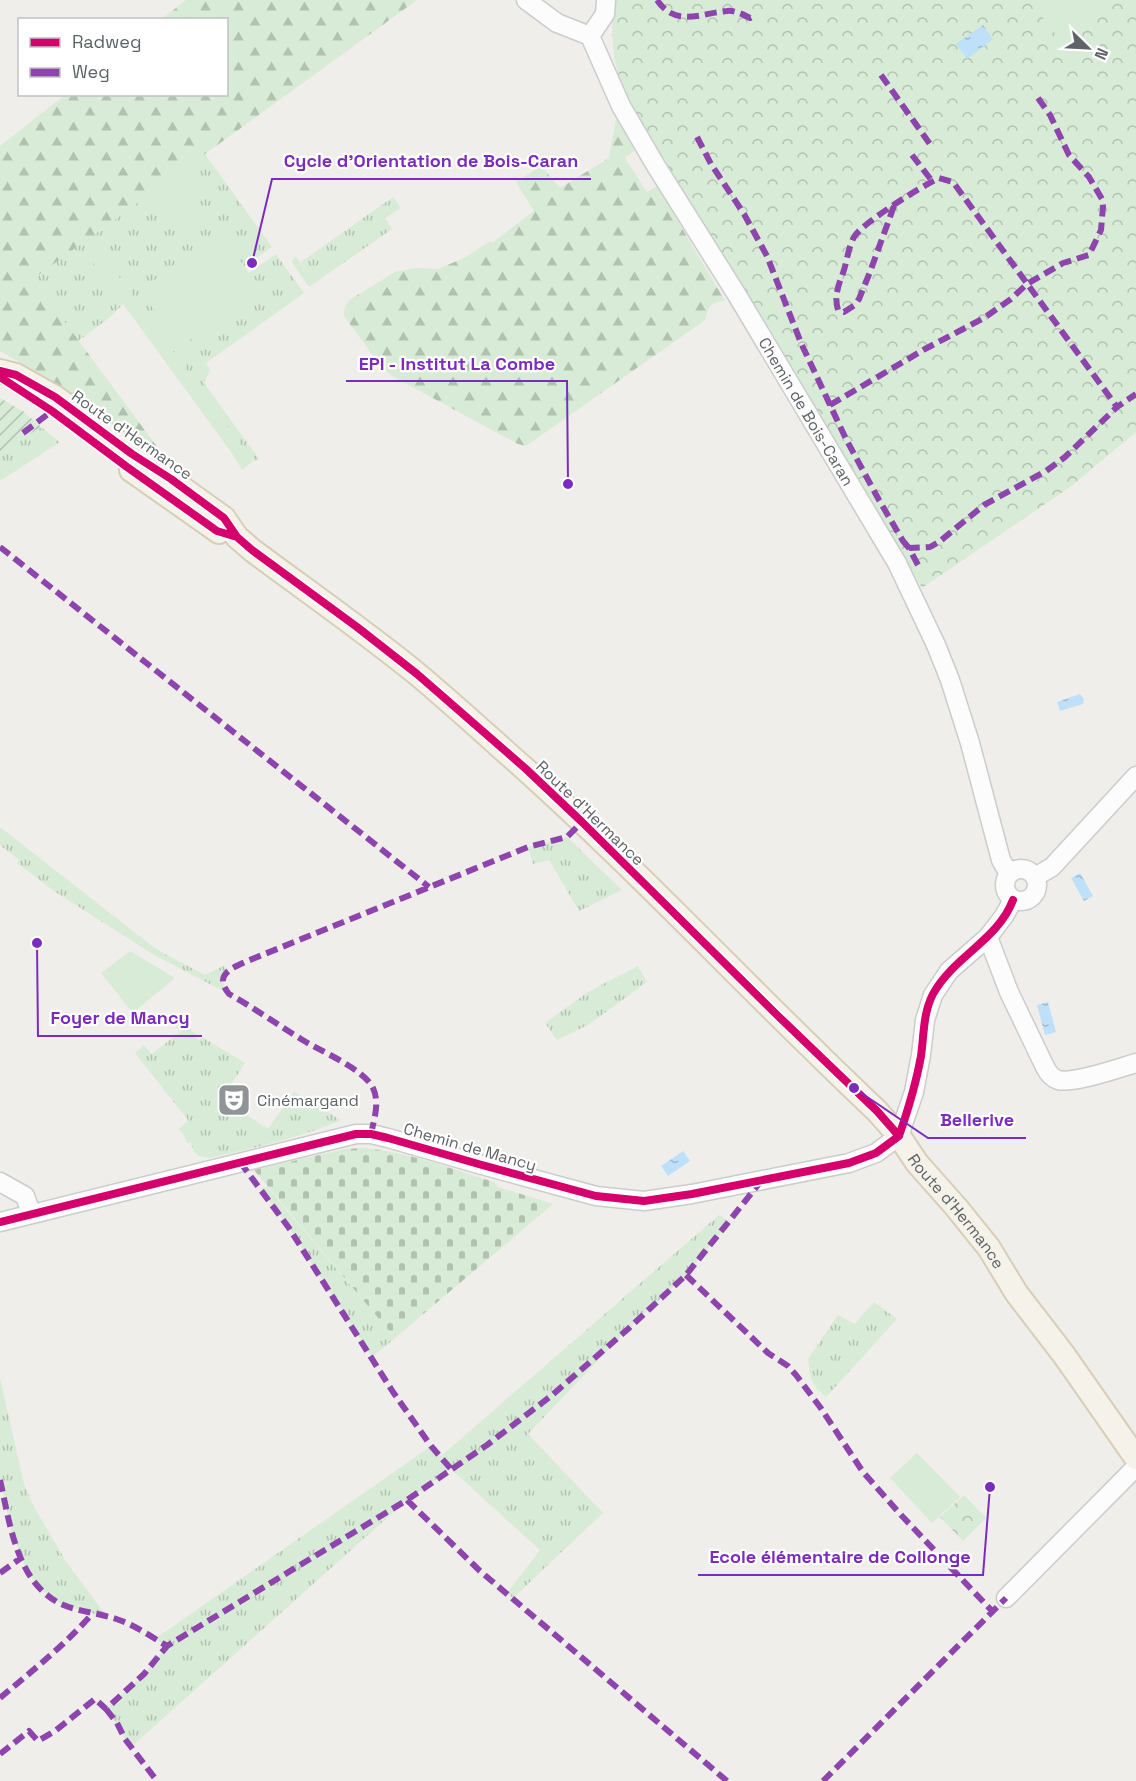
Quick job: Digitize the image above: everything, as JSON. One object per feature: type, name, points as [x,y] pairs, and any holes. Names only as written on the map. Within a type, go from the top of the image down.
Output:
[{"type":"main road","name":"Route d'Hermance","points":[[0,371],[16,375],[55,397],[224,518],[237,537],[417,674],[582,822],[877,1111],[899,1136],[917,1163],[989,1248],[1017,1294],[1064,1355],[1136,1458]]},
{"type":"main road","name":"Route d'Hermance","points":[[0,377],[52,411],[217,531],[237,537]]},
{"type":"street","points":[[526,0],[557,23],[590,36],[605,14],[606,0]]},
{"type":"street","name":"Chemin de Bois-Caran","points":[[590,36],[626,115],[737,295],[897,563],[950,680],[970,743],[1001,860],[1010,874]]},
{"type":"street","points":[[1035,878],[1052,867],[1136,776]]},
{"type":"street","points":[[1016,870],[1027,870],[1035,878],[1037,888],[1032,897],[1023,902],[1013,900],[1006,893],[1005,882],[1016,870]]},
{"type":"street","points":[[899,1136],[914,1092],[925,1020],[933,995],[950,971],[988,937],[1013,900]]},
{"type":"street","points":[[988,937],[1009,992],[1052,1077],[1058,1080],[1073,1079],[1136,1063]]},
{"type":"street","name":"Chemin de Mancy","points":[[0,1222],[356,1134],[371,1134],[388,1138],[596,1196],[644,1201],[692,1194],[849,1163],[876,1153],[899,1136]]},
{"type":"street","points":[[0,1182],[25,1196],[31,1213]]},
{"type":"street","points":[[1006,1598],[1136,1467]]},
{"type":"green space","points":[[186,0],[417,0],[33,279],[161,452],[133,438],[59,385],[0,351],[0,146],[64,96],[228,96],[228,18],[163,18]]},
{"type":"green space","points":[[613,0],[1136,0],[1136,432],[1070,487],[922,588],[634,111],[621,82],[614,57]]},
{"type":"green space","points":[[1039,0],[1114,0],[1060,40],[1033,5]]},
{"type":"green space","points":[[616,119],[635,150],[625,158],[647,192],[657,186],[725,301],[713,304],[705,320],[526,446],[518,444],[392,376],[380,365],[344,316],[345,306],[349,301],[395,272],[415,268],[438,269],[464,258],[490,241],[492,243],[534,211],[516,182],[541,166],[560,188],[609,158]]},
{"type":"green space","points":[[205,154],[272,247],[244,267],[260,289],[249,273],[276,254],[304,293],[206,363],[210,370],[204,383],[259,459],[253,461],[86,253],[123,304],[109,318],[78,341],[33,279]]},
{"type":"green space","points":[[188,181],[195,182],[199,220],[205,228],[189,240],[152,205],[167,189]]},
{"type":"green space","points":[[393,197],[401,208],[385,218],[392,229],[309,287],[292,260],[296,257],[309,274],[301,262]]},
{"type":"green space","points":[[220,233],[261,289],[180,347],[140,290]]},
{"type":"green space","points":[[96,245],[253,461],[242,470],[86,253]]},
{"type":"green space","points":[[0,398],[24,412],[41,427],[0,453]]},
{"type":"green space","points":[[41,427],[60,442],[0,481],[0,453]]},
{"type":"green space","points":[[0,827],[152,946],[205,975],[223,966],[228,970],[223,982],[229,994],[154,955],[54,891],[17,863],[19,860],[0,845]]},
{"type":"green space","points":[[567,837],[622,890],[579,911],[549,860],[533,864],[528,847]]},
{"type":"green space","points":[[130,951],[175,978],[133,1013],[101,973]]},
{"type":"green space","points":[[638,966],[647,982],[588,1025],[557,1040],[545,1023],[588,992]]},
{"type":"green space","points":[[175,1021],[197,1034],[195,1038],[200,1040],[202,1037],[245,1063],[224,1096],[224,1100],[268,1129],[294,1092],[341,1120],[262,1146],[214,1157],[199,1156],[191,1143],[187,1143],[179,1129],[188,1120],[135,1053],[144,1045],[152,1054],[180,1032],[172,1023]]},
{"type":"green space","points":[[364,1148],[397,1153],[430,1162],[553,1204],[395,1338],[254,1170],[345,1149]]},
{"type":"green space","points":[[267,1187],[395,1338],[372,1357],[289,1228],[260,1188]]},
{"type":"green space","points":[[719,1215],[730,1222],[686,1275],[628,1329],[528,1434],[603,1513],[513,1598],[507,1593],[540,1550],[451,1469],[407,1500],[131,1747],[106,1709],[144,1674],[167,1646],[155,1639],[431,1446],[441,1456]]},
{"type":"green space","points":[[874,1302],[897,1319],[826,1397],[812,1381],[808,1359],[838,1315],[855,1324]]},
{"type":"green space","points":[[0,1378],[24,1484],[32,1503],[65,1560],[107,1617],[61,1604],[42,1590],[27,1572],[11,1529],[0,1480]]},
{"type":"green space","points":[[917,1453],[960,1497],[932,1523],[890,1478]]},
{"type":"green space","points":[[964,1495],[986,1518],[963,1541],[940,1517]]},
{"type":"water","points":[[983,25],[993,39],[967,59],[956,44]]},
{"type":"water","points":[[1080,694],[1084,699],[1083,704],[1060,711],[1057,702]]},
{"type":"water","points":[[1080,873],[1093,896],[1084,901],[1071,878]]},
{"type":"water","points":[[1048,1002],[1056,1032],[1045,1035],[1037,1005]]},
{"type":"water","points":[[683,1151],[690,1161],[668,1176],[661,1166]]},
{"type":"marked path","points":[[657,0],[664,9],[681,16],[689,17],[730,11],[750,18],[754,16]]},
{"type":"marked path","points":[[881,75],[932,147]]},
{"type":"marked path","points":[[830,405],[925,349],[984,318],[1011,299],[1027,284],[1063,263],[1089,255],[1101,230],[1102,199],[1089,177],[1069,155],[1050,115],[1038,98]]},
{"type":"marked path","points":[[697,137],[767,256],[801,343],[846,439],[879,500],[909,548]]},
{"type":"marked path","points":[[912,155],[932,181]]},
{"type":"marked path","points":[[894,206],[859,299],[855,305],[844,312],[838,310],[836,301],[838,287],[852,241],[859,231],[893,205],[931,182],[939,178],[953,182],[1117,407]]},
{"type":"marked path","points":[[918,565],[909,548],[930,547],[939,542],[984,505],[1046,471],[1065,457],[1117,407],[1136,394]]},
{"type":"marked path","points":[[23,433],[52,411]]},
{"type":"marked path","points":[[0,547],[429,887]]},
{"type":"marked path","points":[[371,1134],[376,1099],[368,1081],[351,1067],[229,994],[223,982],[226,973],[245,962],[528,847],[567,837],[582,822]]},
{"type":"marked path","points":[[240,1162],[289,1228],[393,1392],[431,1446],[451,1469]]},
{"type":"marked path","points":[[0,1480],[17,1550],[34,1581],[46,1594],[68,1607],[125,1622],[167,1646],[407,1500],[487,1445],[551,1396],[686,1275],[762,1180]]},
{"type":"marked path","points":[[686,1275],[768,1353],[788,1366],[820,1407],[863,1472],[993,1612]]},
{"type":"marked path","points":[[407,1500],[480,1571],[727,1781]]},
{"type":"marked path","points":[[0,1573],[21,1558]]},
{"type":"marked path","points":[[823,1781],[1006,1598]]},
{"type":"marked path","points":[[0,1698],[60,1647],[93,1613]]},
{"type":"marked path","points":[[0,1754],[29,1731],[38,1741],[55,1731],[95,1699],[106,1709],[144,1674],[167,1646]]},
{"type":"marked path","points":[[106,1709],[117,1723],[125,1739],[157,1781]]},
{"type":"cycle path","points":[[0,371],[16,375],[55,397],[132,454],[171,479],[224,518],[237,537],[252,550],[417,674],[526,769],[582,822],[877,1111],[899,1136]]},
{"type":"cycle path","points":[[0,377],[52,411],[217,531],[237,537]]},
{"type":"cycle path","points":[[899,1136],[917,1077],[926,1016],[933,994],[952,969],[997,926],[1013,900]]},
{"type":"cycle path","points":[[0,1222],[356,1134],[371,1134],[388,1138],[596,1196],[644,1201],[692,1194],[849,1163],[876,1153],[899,1136]]},
{"type":"place","name":"Cycle d'Orientation de Bois-Caran","points":[[252,263]]},
{"type":"place","name":"EPI - Institut La Combe","points":[[568,484]]},
{"type":"place","name":"Foyer de Mancy","points":[[37,943]]},
{"type":"place","name":"Bellerive","points":[[854,1088]]},
{"type":"place","name":"Cinémargand","points":[[234,1100]]},
{"type":"place","name":"Ecole élémentaire de Collonge","points":[[990,1487]]}]
